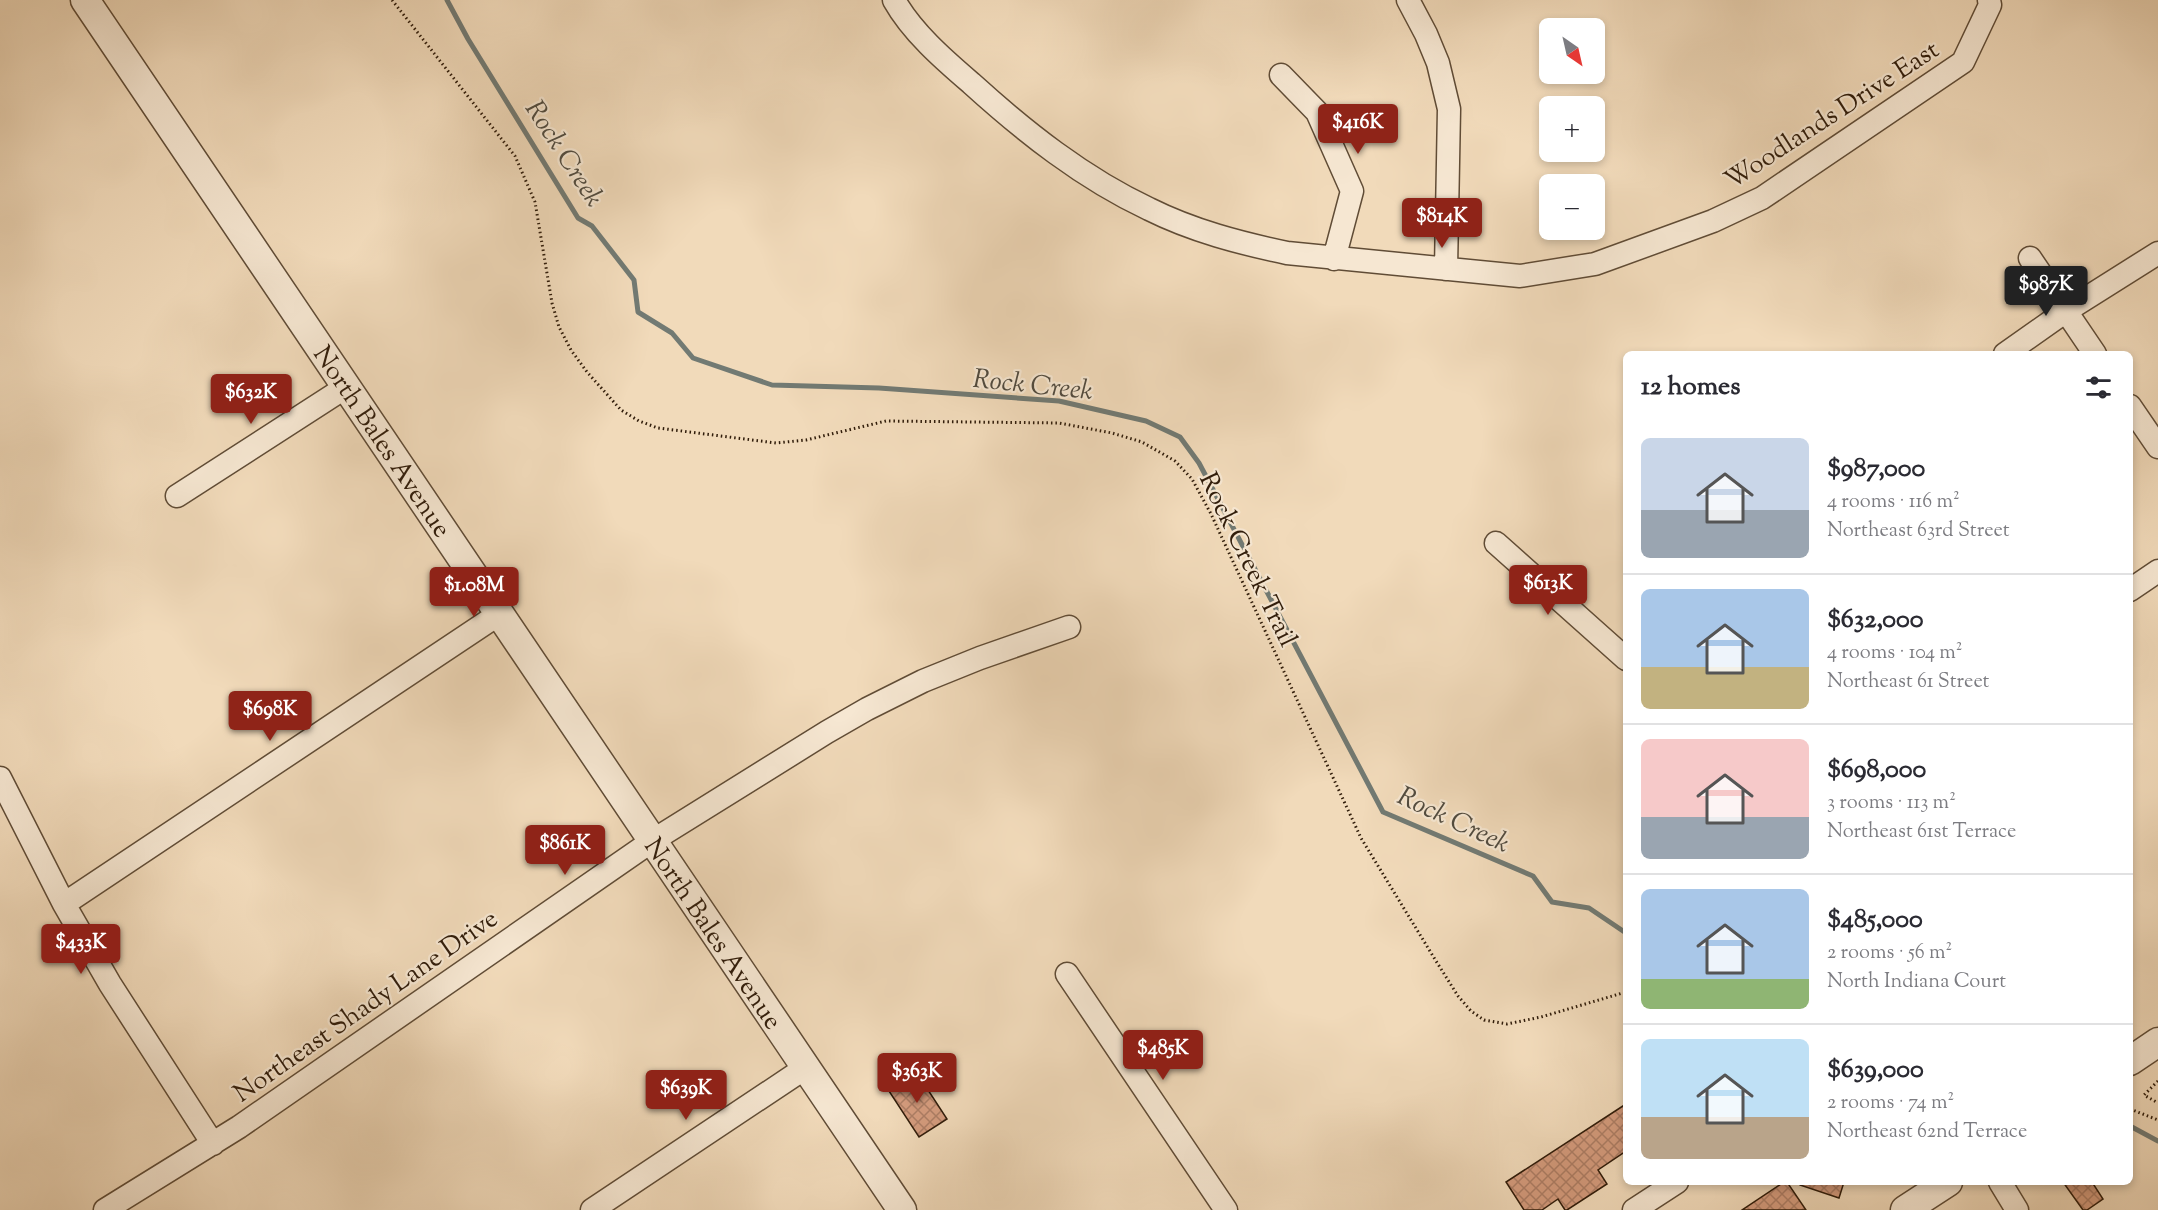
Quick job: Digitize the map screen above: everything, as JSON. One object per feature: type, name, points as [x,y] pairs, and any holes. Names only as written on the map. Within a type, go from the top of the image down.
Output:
[{"type":"street","name":"North Bales Avenue","points":[[85,0],[902,1210]]},
{"type":"street","name":"Woodlands Drive East","points":[[894,0],[915,29],[952,67],[1002,111],[1101,184],[1149,210],[1199,230],[1251,246],[1334,259],[1520,276],[1595,264],[1713,221],[1762,198],[1963,62],[1990,5],[1989,0]]},
{"type":"street","points":[[1408,0],[1438,63],[1449,109],[1446,269]]},
{"type":"street","points":[[1281,75],[1317,112],[1352,191],[1334,259]]},
{"type":"street","points":[[2009,351],[2066,311],[2158,253]]},
{"type":"street","points":[[2030,258],[2093,351]]},
{"type":"street","points":[[177,496],[346,387]]},
{"type":"street","points":[[2133,410],[2158,447]]},
{"type":"street","points":[[1496,543],[1623,648]]},
{"type":"street","points":[[2133,588],[2158,571]]},
{"type":"street","points":[[64,904],[499,614]]},
{"type":"street","name":"Northeast Shady Lane Drive","points":[[105,1210],[213,1144],[652,841],[867,709],[923,681],[1068,627]]},
{"type":"street","points":[[0,778],[64,904],[110,984],[213,1144]]},
{"type":"street","points":[[1067,974],[1226,1210]]},
{"type":"street","points":[[2133,1059],[2158,1042]]},
{"type":"street","points":[[591,1210],[805,1068]]},
{"type":"street","points":[[1635,1210],[1672,1185]]},
{"type":"street","points":[[1905,1210],[1943,1185]]},
{"type":"street","points":[[2002,1185],[2017,1210]]},
{"type":"path","name":"Rock Creek Trail","points":[[392,0],[515,156],[534,202],[552,303],[559,327],[571,350],[587,372],[621,410],[639,421],[658,428],[776,443],[806,440],[886,421],[1059,423],[1112,433],[1142,442],[1175,461],[1192,479],[1211,514],[1361,838],[1458,996],[1471,1011],[1484,1020],[1507,1024],[1541,1017],[1623,993]]},
{"type":"path","points":[[2158,1081],[2144,1095],[2158,1102]]},
{"type":"path","points":[[2133,1110],[2158,1120]]},
{"type":"building","points":[[915,1070],[947,1119],[919,1137],[887,1088]]},
{"type":"building","points":[[1623,1106],[1623,1153],[1598,1170],[1607,1184],[1567,1210],[1558,1199],[1542,1210],[1524,1210],[1506,1182]]},
{"type":"building","points":[[1780,1185],[1789,1185],[1806,1210],[1742,1210]]},
{"type":"building","points":[[1800,1185],[1843,1185],[1839,1198]]},
{"type":"building","points":[[2065,1185],[2094,1185],[2103,1199],[2087,1210],[2083,1210]]},
{"type":"waterway","name":"Rock Creek","points":[[447,0],[468,39],[578,218],[592,226],[634,280],[638,312],[672,333],[693,358],[772,385],[879,388],[1059,401],[1146,421],[1180,437],[1199,463],[1383,812],[1533,876],[1552,902],[1589,908],[1623,931]]},
{"type":"waterway","name":"Rock Creek","points":[[2133,1128],[2158,1141]]}]
